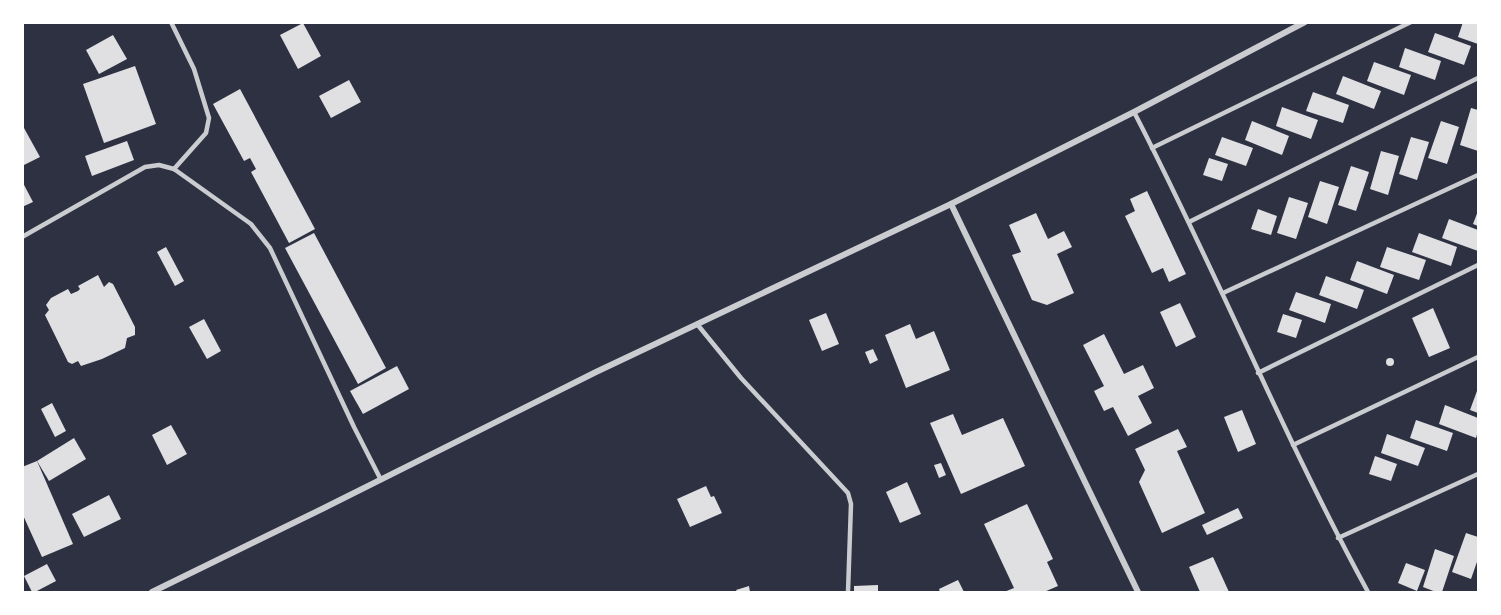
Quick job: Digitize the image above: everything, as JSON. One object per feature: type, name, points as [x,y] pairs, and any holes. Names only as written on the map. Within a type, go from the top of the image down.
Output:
[{"type":"street","points":[[152,592],[596,372],[951,204],[1134,112],[1305,22]]},
{"type":"street","points":[[951,204],[1138,592]]},
{"type":"lane","points":[[171,22],[194,69],[209,118],[206,133],[174,169]]},
{"type":"lane","points":[[1152,148],[1411,22]]},
{"type":"lane","points":[[1189,222],[1479,78]]},
{"type":"lane","points":[[1134,112],[1189,222],[1258,373],[1338,538],[1368,592]]},
{"type":"lane","points":[[22,237],[145,168],[159,165],[174,169],[251,224],[270,248],[381,480]]},
{"type":"lane","points":[[1223,293],[1479,175]]},
{"type":"lane","points":[[1258,373],[1479,265]]},
{"type":"lane","points":[[698,324],[741,378],[848,493],[851,504],[848,592]]},
{"type":"lane","points":[[1293,445],[1479,357]]},
{"type":"lane","points":[[1338,538],[1479,474]]},
{"type":"building","points":[[1463,22],[1478,22],[1478,44],[1458,37]]},
{"type":"building","points":[[303,23],[321,56],[298,69],[280,35]]},
{"type":"building","points":[[1435,33],[1471,46],[1464,65],[1428,52]]},
{"type":"building","points":[[113,35],[127,59],[99,74],[86,50]]},
{"type":"building","points":[[1405,48],[1441,61],[1435,80],[1399,67]]},
{"type":"building","points":[[1374,62],[1411,75],[1404,95],[1367,81]]},
{"type":"building","points":[[135,66],[156,124],[104,143],[83,84]]},
{"type":"building","points":[[1343,76],[1381,91],[1374,109],[1336,94]]},
{"type":"building","points":[[349,80],[361,102],[331,118],[319,96]]},
{"type":"building","points":[[240,89],[315,229],[289,243],[251,172],[256,169],[250,158],[244,161],[213,104]]},
{"type":"building","points":[[1313,92],[1349,105],[1343,123],[1306,111]]},
{"type":"building","points":[[1282,107],[1318,120],[1311,139],[1276,126]]},
{"type":"building","points":[[1471,108],[1478,110],[1478,151],[1460,145]]},
{"type":"building","points":[[1252,121],[1289,136],[1282,155],[1245,140]]},
{"type":"building","points":[[1441,121],[1459,127],[1447,164],[1428,158]]},
{"type":"building","points":[[24,128],[40,157],[22,166],[22,129]]},
{"type":"building","points":[[1222,137],[1253,148],[1246,166],[1215,155]]},
{"type":"building","points":[[1411,137],[1429,142],[1417,180],[1399,174]]},
{"type":"building","points":[[127,141],[134,160],[92,176],[85,156]]},
{"type":"building","points":[[1381,151],[1399,156],[1388,195],[1370,189]]},
{"type":"building","points":[[1209,158],[1228,164],[1222,181],[1203,175]]},
{"type":"building","points":[[1351,166],[1369,172],[1356,211],[1338,205]]},
{"type":"building","points":[[22,181],[33,202],[22,207]]},
{"type":"building","points":[[1320,181],[1339,187],[1327,224],[1308,217]]},
{"type":"building","points":[[1147,191],[1186,274],[1169,282],[1163,268],[1152,273],[1125,216],[1135,211],[1130,199]]},
{"type":"building","points":[[1289,197],[1308,203],[1296,239],[1277,233]]},
{"type":"building","points":[[1258,209],[1277,216],[1271,235],[1251,229]]},
{"type":"building","points":[[1478,211],[1478,226],[1473,224]]},
{"type":"building","points":[[1036,213],[1048,239],[1064,231],[1072,247],[1057,254],[1074,293],[1047,305],[1032,300],[1012,255],[1021,252],[1009,225]]},
{"type":"building","points":[[1449,219],[1478,230],[1478,251],[1442,238]]},
{"type":"building","points":[[314,233],[386,368],[358,384],[285,248]]},
{"type":"building","points":[[1419,233],[1457,247],[1451,266],[1412,252]]},
{"type":"building","points":[[166,247],[184,281],[175,286],[157,252]]},
{"type":"building","points":[[1387,247],[1426,260],[1419,280],[1380,267]]},
{"type":"building","points":[[1357,261],[1394,275],[1387,294],[1350,280]]},
{"type":"building","points":[[98,275],[104,287],[109,282],[113,284],[135,327],[135,335],[127,338],[125,348],[102,359],[81,366],[78,361],[72,364],[68,362],[45,315],[49,310],[46,305],[51,298],[68,289],[71,294],[78,291],[80,289],[78,286]]},
{"type":"building","points":[[1326,276],[1364,290],[1357,309],[1319,295]]},
{"type":"building","points":[[1296,292],[1331,304],[1325,323],[1289,310]]},
{"type":"building","points":[[1180,303],[1196,337],[1176,347],[1160,312]]},
{"type":"building","points":[[1433,308],[1450,348],[1429,357],[1412,318]]},
{"type":"building","points":[[826,313],[839,344],[822,351],[809,320]]},
{"type":"building","points":[[1283,314],[1302,320],[1296,338],[1277,332]]},
{"type":"building","points":[[204,319],[221,351],[207,359],[189,327]]},
{"type":"building","points":[[910,324],[916,339],[934,331],[950,370],[906,388],[885,335]]},
{"type":"building","points":[[1104,334],[1124,374],[1143,365],[1154,388],[1138,396],[1152,423],[1128,436],[1113,407],[1104,411],[1094,391],[1104,386],[1083,345]]},
{"type":"building","points":[[873,349],[878,360],[870,364],[865,352]]},
{"type":"building","points":[[1390,358],[1394,362],[1390,366],[1386,362]]},
{"type":"building","points":[[397,366],[409,389],[363,414],[350,391]]},
{"type":"building","points":[[1478,392],[1478,413],[1470,410]]},
{"type":"building","points":[[52,403],[66,431],[55,437],[41,409]]},
{"type":"building","points":[[1445,405],[1478,418],[1476,438],[1439,424]]},
{"type":"building","points":[[1242,410],[1256,444],[1238,452],[1224,417]]},
{"type":"building","points":[[953,414],[962,435],[1003,418],[1025,466],[961,494],[930,423]]},
{"type":"building","points":[[1416,420],[1453,433],[1447,451],[1410,438]]},
{"type":"building","points":[[171,425],[187,454],[167,465],[152,435]]},
{"type":"building","points":[[1178,429],[1187,447],[1177,451],[1205,513],[1162,533],[1139,482],[1145,470],[1135,449]]},
{"type":"building","points":[[1387,434],[1425,448],[1418,466],[1381,453]]},
{"type":"building","points":[[74,438],[86,459],[49,481],[37,461]]},
{"type":"building","points":[[1375,456],[1397,464],[1391,481],[1369,474]]},
{"type":"building","points":[[37,461],[73,544],[42,557],[22,513],[22,467]]},
{"type":"building","points":[[941,463],[946,475],[939,478],[934,465]]},
{"type":"building","points":[[907,482],[921,514],[900,523],[886,492]]},
{"type":"building","points":[[706,486],[722,513],[690,527],[677,499]]},
{"type":"building","points":[[109,495],[121,519],[84,537],[72,514]]},
{"type":"building","points":[[1027,504],[1053,559],[1047,562],[1058,586],[1044,592],[1004,592],[1014,588],[984,524]]},
{"type":"building","points":[[1238,508],[1243,518],[1207,535],[1202,525]]},
{"type":"building","points":[[1466,533],[1478,537],[1478,559],[1471,579],[1452,572]]},
{"type":"building","points":[[1435,549],[1454,556],[1442,592],[1423,587]]},
{"type":"building","points":[[1213,557],[1229,592],[1200,592],[1189,567]]},
{"type":"building","points":[[1406,563],[1425,570],[1417,591],[1398,583]]},
{"type":"building","points":[[47,564],[56,581],[32,592],[24,576]]},
{"type":"building","points":[[958,580],[964,592],[940,592],[939,589]]},
{"type":"building","points":[[878,585],[878,592],[854,592],[854,586]]},
{"type":"building","points":[[749,586],[750,592],[737,592],[736,590]]}]
